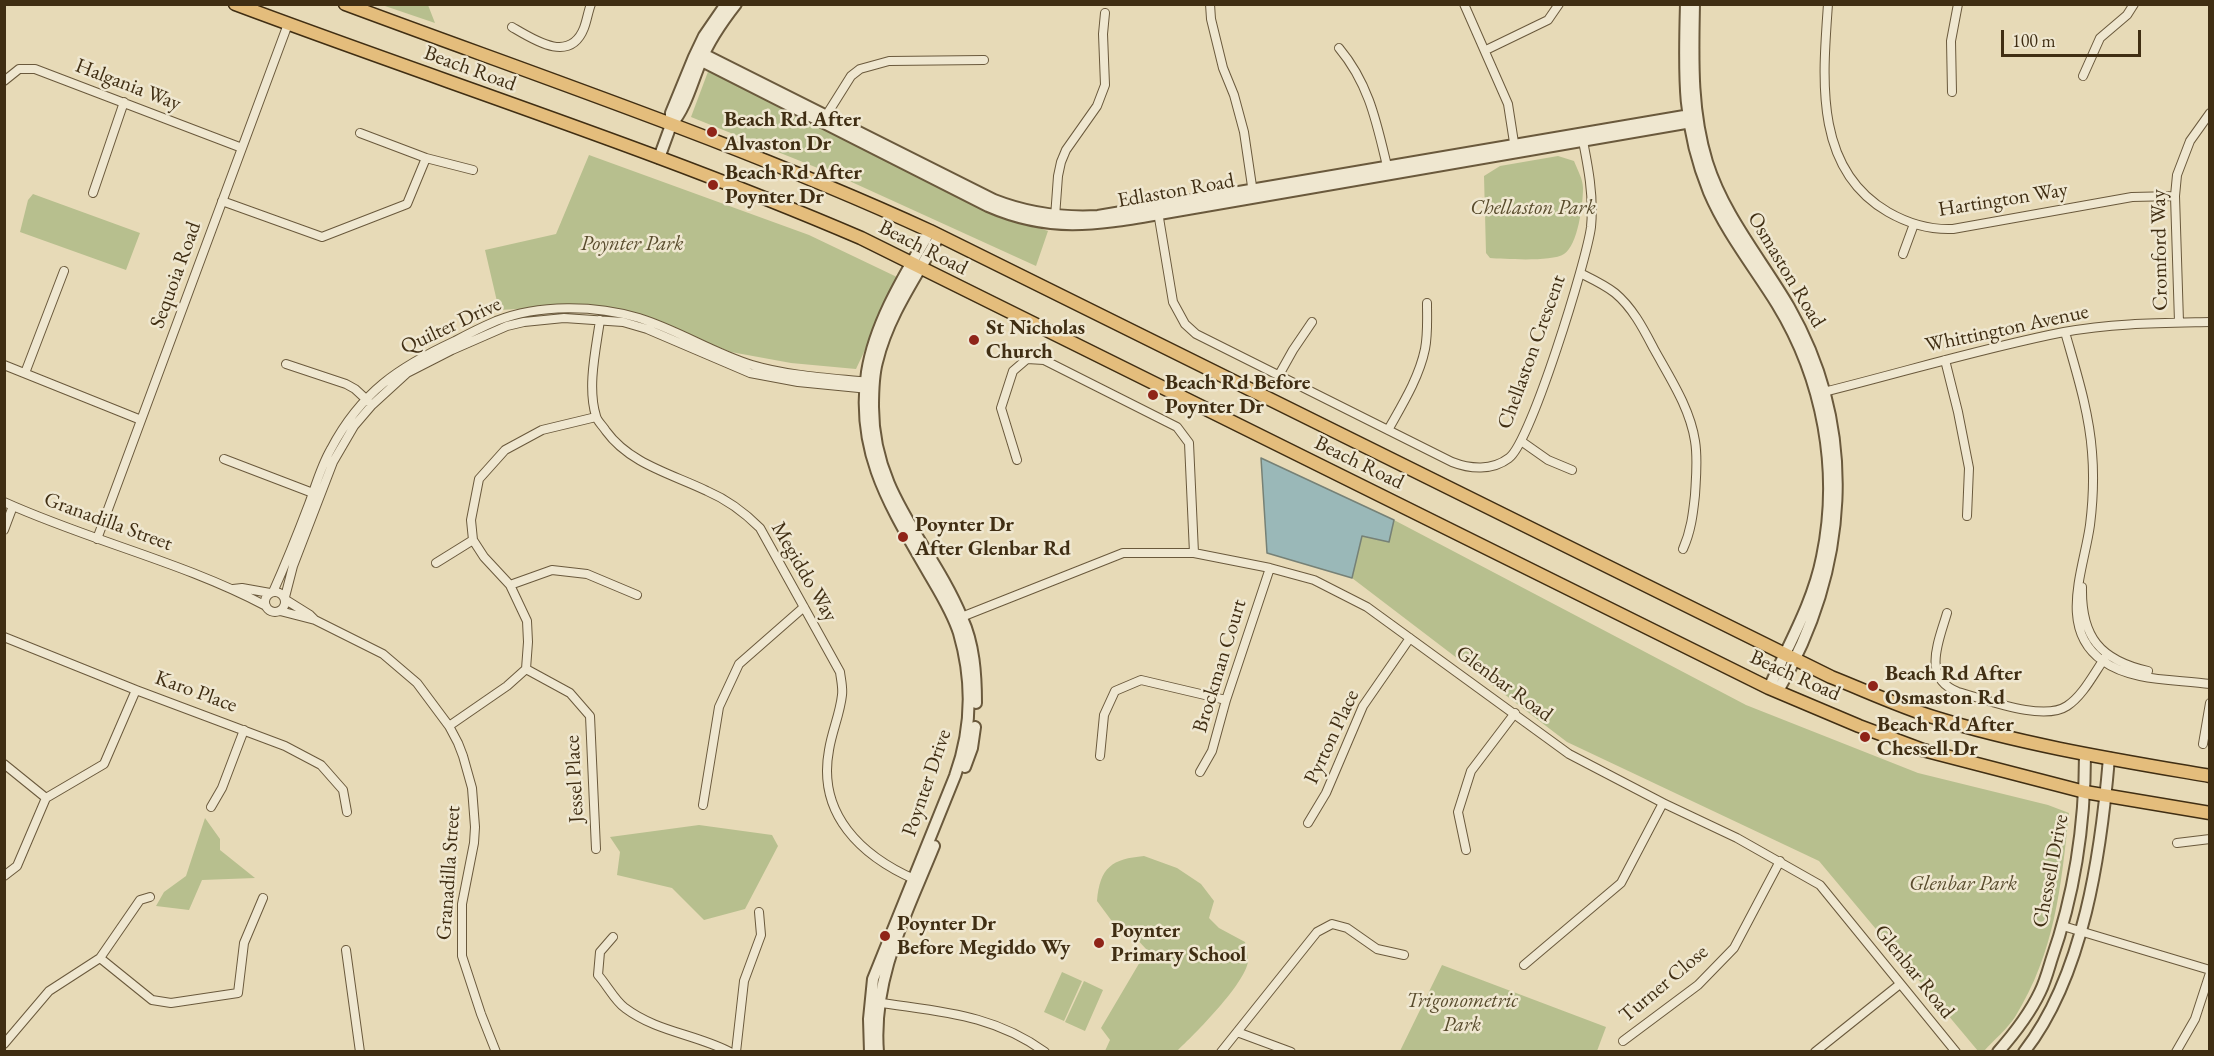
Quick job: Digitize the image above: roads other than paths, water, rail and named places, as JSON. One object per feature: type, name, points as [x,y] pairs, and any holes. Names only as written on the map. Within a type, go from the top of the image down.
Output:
[{"type":"main road","name":"Beach Road","points":[[235,4],[659,158],[798,211],[861,238],[1774,689],[1859,726],[1923,750],[2085,792],[2210,813]]},
{"type":"main road","name":"Beach Road","points":[[345,4],[671,125],[851,195],[935,234],[1831,677],[1932,717],[2085,754],[2210,776]]},
{"type":"street","points":[[512,27],[544,45],[553,48],[563,46],[575,42],[584,29],[591,4]]},
{"type":"street","points":[[659,158],[671,125],[671,114],[717,15],[726,4]]},
{"type":"street","points":[[699,56],[736,4]]},
{"type":"street","points":[[1210,4],[1216,44],[1244,132],[1253,193]]},
{"type":"street","points":[[1464,4],[1508,104],[1515,149]]},
{"type":"street","points":[[1486,50],[1548,20],[1559,4]]},
{"type":"street","name":"Osmaston Road","points":[[1686,4],[1684,77],[1692,118],[1708,164],[1727,209],[1790,309],[1809,348],[1821,392],[1827,456],[1828,500],[1825,541],[1813,589],[1790,658],[1774,689]]},
{"type":"street","name":"Osmaston Road","points":[[1692,118],[1694,4]]},
{"type":"street","name":"Hartington Way","points":[[1828,4],[1824,102],[1833,143],[1844,166],[1867,198],[1899,218],[1927,228],[1953,229],[2132,197],[2175,196]]},
{"type":"street","points":[[1952,92],[1951,41],[1958,4]]},
{"type":"street","points":[[2084,75],[2100,38],[2127,15],[2134,4]]},
{"type":"street","points":[[1055,220],[1061,162],[1066,150],[1097,105],[1105,85],[1103,34],[1105,13]]},
{"type":"street","name":"Sequoia Road","points":[[97,539],[288,24]]},
{"type":"street","points":[[1339,48],[1358,73],[1368,96],[1377,119],[1388,170]]},
{"type":"street","name":"Edlaston Road","points":[[699,56],[993,200],[1055,220],[1158,210],[1692,118]]},
{"type":"street","points":[[824,118],[851,76],[860,69],[889,61],[984,60]]},
{"type":"street","name":"Halgania Way","points":[[4,81],[19,69],[35,69],[242,148]]},
{"type":"street","points":[[93,193],[124,102]]},
{"type":"street","name":"Cromford Way","points":[[2179,322],[2175,196],[2177,175],[2190,141],[2210,113]]},
{"type":"street","points":[[360,133],[426,158],[473,170]]},
{"type":"street","name":"Chellaston Crescent","points":[[1158,210],[1173,302],[1185,324],[1196,334],[1452,462],[1467,468],[1491,466],[1509,458],[1521,441],[1551,364],[1580,273],[1588,242],[1592,210],[1591,187],[1583,138]]},
{"type":"street","points":[[222,201],[322,237],[407,204],[426,158]]},
{"type":"street","points":[[1903,254],[1914,224]]},
{"type":"street","name":"Poynter Drive","points":[[878,1052],[873,979],[916,880],[955,776],[968,729],[970,696],[958,632],[958,618],[882,489],[873,467],[866,431],[870,386],[880,350],[916,266],[935,234]]},
{"type":"street","points":[[25,373],[64,271]]},
{"type":"street","points":[[1580,273],[1604,285],[1629,308],[1640,323],[1687,412],[1695,441],[1696,460],[1693,514],[1683,549]]},
{"type":"street","points":[[1388,430],[1422,360],[1427,333],[1427,303]]},
{"type":"street","name":"Quilter Drive","points":[[271,593],[343,443],[369,401],[396,372],[441,347],[496,321],[514,315],[553,309],[578,309],[637,318],[752,365],[870,386]]},
{"type":"street","name":"Quilter Drive","points":[[369,401],[406,373],[452,350],[507,326],[545,319],[623,322],[647,328],[723,362],[769,378],[870,386]]},
{"type":"street","name":"Megiddo Way","points":[[600,320],[592,381],[596,417],[614,442],[625,452],[656,469],[708,491],[744,512],[759,528],[840,672],[842,694],[828,751],[827,784],[835,809],[846,830],[870,853],[916,880]]},
{"type":"street","points":[[1279,375],[1312,322]]},
{"type":"street","name":"Whittington Avenue","points":[[1821,392],[2065,332],[2127,324],[2210,322]]},
{"type":"street","points":[[2065,332],[2089,422],[2092,453],[2093,488],[2090,524],[2076,600],[2081,632],[2094,653],[2132,674],[2210,684]]},
{"type":"street","points":[[1017,460],[1001,408],[1013,370],[1027,359],[1044,360],[1177,427],[1189,443],[1194,553]]},
{"type":"street","points":[[1945,360],[1961,423],[1969,468],[1967,516]]},
{"type":"street","points":[[286,364],[346,384],[369,401]]},
{"type":"street","points":[[4,365],[141,420]]},
{"type":"street","points":[[448,726],[507,686],[526,669],[527,621],[510,585],[484,557],[473,540],[471,520],[478,479],[505,450],[542,430],[596,417]]},
{"type":"street","points":[[1521,441],[1548,460],[1572,470]]},
{"type":"street","points":[[224,459],[317,494]]},
{"type":"street","name":"Quilter Drive","points":[[285,599],[293,566],[317,494]]},
{"type":"street","name":"Granadilla Street","points":[[4,502],[233,589],[266,606]]},
{"type":"street","points":[[4,530],[13,506]]},
{"type":"street","points":[[436,562],[473,540]]},
{"type":"street","name":"Glenbar Road","points":[[958,618],[1124,553],[1194,553],[1270,568],[1314,580],[1367,607],[1569,754],[1780,861],[1820,885],[1956,1052]]},
{"type":"street","name":"Brockman Court","points":[[1200,772],[1212,751],[1226,700],[1270,568]]},
{"type":"street","points":[[510,585],[552,570],[587,574],[637,595]]},
{"type":"street","name":"Granadilla Street","points":[[233,589],[242,588],[271,593]]},
{"type":"street","points":[[271,593],[280,593],[285,599],[285,606],[280,611],[271,612],[266,606],[265,599],[271,593]]},
{"type":"street","name":"Granadilla Street","points":[[285,599],[315,620]]},
{"type":"street","points":[[703,805],[719,707],[739,664],[804,608]]},
{"type":"street","name":"Granadilla Street","points":[[280,611],[315,620],[383,654],[417,683],[448,726],[463,756],[474,808],[474,843],[462,904],[462,956],[496,1052]]},
{"type":"street","points":[[1947,613],[1936,650],[1935,664],[1941,682],[1958,692],[2029,710],[2058,711],[2076,698],[2105,658]]},
{"type":"street","name":"Karo Place","points":[[4,637],[285,746],[321,765],[343,790],[346,812]]},
{"type":"street","name":"Pyrton Place","points":[[1308,823],[1326,793],[1363,706],[1410,638]]},
{"type":"street","name":"Jessel Place","points":[[526,669],[570,693],[590,716],[596,849]]},
{"type":"street","points":[[1100,756],[1104,715],[1115,691],[1142,680],[1226,700]]},
{"type":"street","points":[[4,876],[17,866],[46,798],[104,764],[136,690]]},
{"type":"street","points":[[2203,744],[2210,703]]},
{"type":"street","points":[[1466,850],[1458,812],[1471,771],[1515,713]]},
{"type":"street","points":[[211,807],[222,788],[244,730]]},
{"type":"street","name":"Chessell Drive","points":[[1998,1052],[2008,1041],[2040,992],[2063,926],[2070,898],[2085,792],[2085,754]]},
{"type":"street","name":"Chessell Drive","points":[[2024,1052],[2056,1000],[2081,930],[2088,904],[2106,795],[2109,758]]},
{"type":"street","points":[[4,764],[46,798]]},
{"type":"street","points":[[1524,965],[1621,883],[1663,803]]},
{"type":"street","points":[[2177,843],[2210,839]]},
{"type":"street","name":"Turner Close","points":[[1623,1041],[1698,985],[1734,948],[1780,861]]},
{"type":"street","points":[[12,1052],[4,1045],[49,991],[100,958],[140,900],[150,897]]},
{"type":"street","points":[[100,958],[152,1000],[171,1003],[238,993],[244,943],[263,898]]},
{"type":"street","points":[[736,1052],[744,981],[761,935],[759,912]]},
{"type":"street","points":[[1221,1052],[1317,932],[1332,924],[1347,928],[1377,949],[1404,955]]},
{"type":"street","points":[[2063,926],[2210,971],[2195,1019],[2176,1052]]},
{"type":"street","points":[[613,937],[600,952],[598,975],[624,1007],[660,1028],[707,1040],[730,1052]]},
{"type":"street","points":[[346,950],[360,1052]]},
{"type":"street","points":[[1815,1052],[1900,984]]},
{"type":"street","points":[[874,1002],[958,1014],[996,1024],[1045,1052]]},
{"type":"street","name":"Poynter Drive","points":[[870,1052],[874,1002]]},
{"type":"street","points":[[1237,1032],[1291,1052]]},
{"type":"water","points":[[1261,458],[1394,520],[1389,542],[1362,536],[1352,578],[1267,553]]},
{"type":"place","name":"Beach Rd After Alvaston Dr","points":[[712,132]]},
{"type":"place","name":"Beach Rd After Poynter Dr","points":[[713,185]]},
{"type":"place","name":"St Nicholas Church","points":[[974,340]]},
{"type":"place","name":"Beach Rd Before Poynter Dr","points":[[1153,395]]},
{"type":"place","name":"Poynter Dr After Glenbar Rd","points":[[903,537]]},
{"type":"place","name":"Beach Rd After Osmaston Rd","points":[[1873,686]]},
{"type":"place","name":"Beach Rd After Chessell Dr","points":[[1865,737]]},
{"type":"place","name":"Poynter Dr Before Megiddo Wy","points":[[885,936]]},
{"type":"place","name":"Poynter Primary School","points":[[1099,943]]},
{"type":"park label","name":"Chellaston Park","points":[[1533,208]]},
{"type":"park label","name":"Poynter Park","points":[[632,244]]},
{"type":"park label","name":"Glenbar Park","points":[[1963,884]]},
{"type":"park label","name":"Trigonometric Park","points":[[1462,1013]]}]
